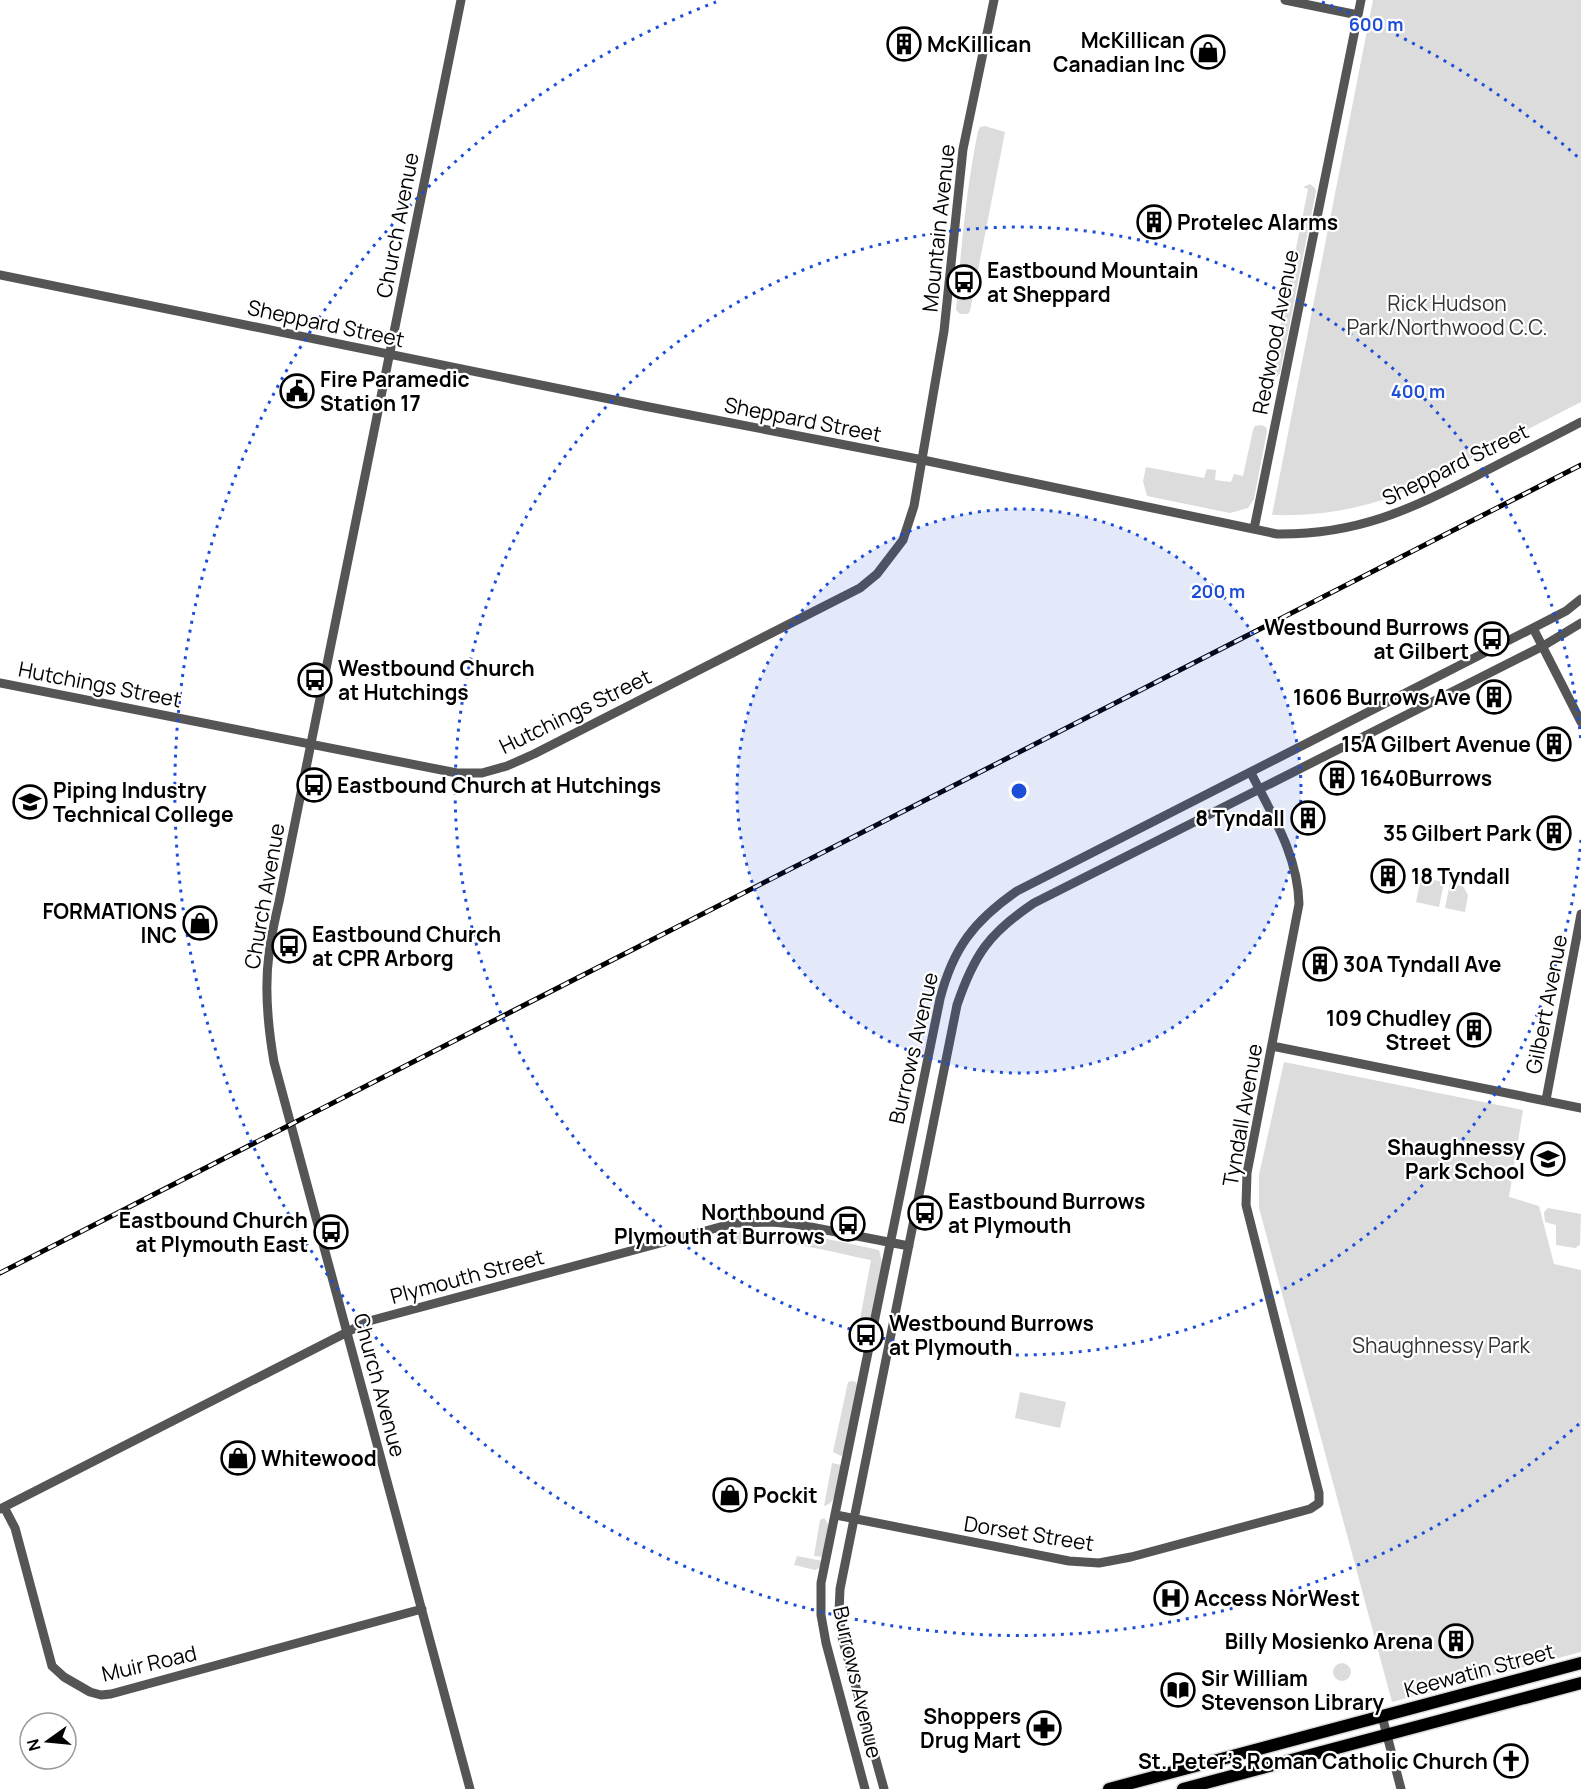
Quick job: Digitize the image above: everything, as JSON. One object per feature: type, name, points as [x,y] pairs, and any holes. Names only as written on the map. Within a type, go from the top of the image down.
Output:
[{"type":"main road","name":"Keewatin Street","points":[[1109,1789],[1581,1663]]},
{"type":"main road","name":"Keewatin Street","points":[[1184,1789],[1581,1683]]},
{"type":"street","name":"Church Avenue","points":[[461,0],[268,955],[268,1026],[274,1062],[470,1789]]},
{"type":"street","name":"Mountain Avenue","points":[[923,460],[944,331],[963,149],[994,0]]},
{"type":"street","points":[[1285,0],[1358,15]]},
{"type":"street","name":"Redwood Avenue","points":[[1254,529],[1361,0]]},
{"type":"street","name":"Sheppard Street","points":[[0,275],[389,355],[923,460],[1277,534],[1333,531],[1378,520],[1420,504],[1581,422]]},
{"type":"street","name":"Hutchings Street","points":[[0,683],[457,773],[482,773],[507,766],[534,754],[860,588],[877,574],[903,540],[914,506],[923,460]]},
{"type":"street","name":"Burrows Avenue","points":[[865,1789],[826,1643],[821,1615],[821,1583],[940,999],[946,975],[956,952],[987,914],[1017,891],[1566,611],[1581,599]]},
{"type":"street","name":"Burrows Avenue","points":[[884,1789],[842,1637],[839,1612],[840,1588],[957,1005],[975,960],[986,944],[1014,916],[1034,903],[1543,646],[1581,623]]},
{"type":"street","points":[[1533,628],[1581,722]]},
{"type":"street","name":"Tyndall Avenue","points":[[1251,773],[1288,848],[1299,890],[1298,915],[1247,1173],[1246,1205],[1319,1493],[1319,1503]]},
{"type":"street","name":"Gilbert Avenue","points":[[1546,1100],[1581,914]]},
{"type":"street","points":[[1272,1046],[1581,1108]]},
{"type":"street","name":"Plymouth Street","points":[[2,1508],[369,1322],[735,1223],[795,1224],[909,1246]]},
{"type":"street","name":"Dorset Street","points":[[836,1515],[1069,1561],[1099,1563],[1226,1532],[1310,1509],[1319,1503]]},
{"type":"street","name":"Muir Road","points":[[2,1508],[15,1528],[52,1666],[64,1677],[101,1695],[422,1609]]},
{"type":"street","points":[[842,1700],[858,1696]]},
{"type":"street","points":[[1382,1716],[1401,1789]]},
{"type":"green space","name":"Rick Hudson Park/Northwood C.C.","points":[[1373,0],[1581,0],[1581,402],[1409,490],[1386,499],[1326,512],[1272,515]]},
{"type":"green space","points":[[985,126],[1005,132],[970,311],[968,314],[960,314],[956,310],[967,198],[978,131],[980,127]]},
{"type":"green space","points":[[1310,184],[1316,191],[1280,373],[1270,378],[1308,189],[1303,187]]},
{"type":"green space","points":[[1255,426],[1266,427],[1267,431],[1254,499],[1248,508],[1230,513],[1147,496],[1143,481],[1146,467],[1204,478],[1207,469],[1216,470],[1215,480],[1231,482],[1234,474],[1243,476],[1253,430]]},
{"type":"green space","points":[[1428,879],[1444,882],[1439,907],[1416,902],[1420,883]]},
{"type":"green space","points":[[1450,883],[1463,886],[1468,895],[1465,912],[1445,908]]},
{"type":"green space","name":"Shaughnessy Park","points":[[1284,1062],[1523,1110],[1509,1197],[1539,1206],[1554,1264],[1581,1270],[1581,1652],[1392,1702],[1259,1208],[1259,1175]]},
{"type":"green space","points":[[1548,1208],[1581,1214],[1580,1245],[1575,1248],[1556,1245],[1556,1225],[1545,1222],[1544,1212]]},
{"type":"green space","points":[[751,1230],[795,1232],[879,1250],[882,1262],[866,1341],[863,1344],[856,1341],[871,1260],[786,1243],[752,1242],[735,1245],[730,1238],[735,1232]]},
{"type":"green space","points":[[848,1382],[856,1382],[858,1388],[845,1452],[841,1456],[833,1452]]},
{"type":"green space","points":[[1020,1392],[1066,1402],[1060,1428],[1015,1418]]},
{"type":"green space","points":[[832,1463],[841,1465],[838,1483],[833,1500],[824,1506]]},
{"type":"green space","points":[[824,1518],[829,1532],[827,1542],[823,1557],[814,1556],[820,1520]]},
{"type":"green space","points":[[797,1556],[823,1561],[821,1567],[815,1570],[794,1565]]},
{"type":"green space","points":[[1342,1663],[1348,1666],[1351,1672],[1348,1678],[1342,1681],[1336,1678],[1333,1672],[1336,1666]]},
{"type":"railway","points":[[0,1273],[1581,465]]},
{"type":"place","name":"McKillican","points":[[904,44]]},
{"type":"place","name":"McKillican Canadian Inc","points":[[1208,52]]},
{"type":"place","name":"Protelec Alarms","points":[[1154,222]]},
{"type":"place","name":"Eastbound Mountain at Sheppard","points":[[964,282]]},
{"type":"place","name":"Fire Paramedic Station 17","points":[[297,391]]},
{"type":"place","name":"Westbound Burrows at Gilbert","points":[[1492,639]]},
{"type":"place","name":"Westbound Church at Hutchings","points":[[315,680]]},
{"type":"place","name":"1606 Burrows Ave","points":[[1494,697]]},
{"type":"place","name":"15A Gilbert Avenue","points":[[1554,744]]},
{"type":"place","name":"1640Burrows","points":[[1337,778]]},
{"type":"place","name":"Eastbound Church at Hutchings","points":[[314,785]]},
{"type":"place","name":"Piping Industry Technical College","points":[[30,802]]},
{"type":"place","name":"8 Tyndall","points":[[1308,818]]},
{"type":"place","name":"35 Gilbert Park","points":[[1554,833]]},
{"type":"place","name":"18 Tyndall","points":[[1388,876]]},
{"type":"place","name":"FORMATIONS INC","points":[[200,923]]},
{"type":"place","name":"Eastbound Church at CPR Arborg","points":[[289,946]]},
{"type":"place","name":"30A Tyndall Ave","points":[[1320,964]]},
{"type":"place","name":"109 Chudley Street","points":[[1474,1030]]},
{"type":"place","name":"Shaughnessy Park School","points":[[1548,1159]]},
{"type":"place","name":"Eastbound Burrows at Plymouth","points":[[925,1213]]},
{"type":"place","name":"Northbound Plymouth at Burrows","points":[[848,1224]]},
{"type":"place","name":"Eastbound Church at Plymouth East","points":[[331,1232]]},
{"type":"place","name":"Westbound Burrows at Plymouth","points":[[866,1335]]},
{"type":"place","name":"Whitewood","points":[[238,1458]]},
{"type":"place","name":"Pockit","points":[[730,1495]]},
{"type":"place","name":"Access NorWest","points":[[1171,1598]]},
{"type":"place","name":"Billy Mosienko Arena","points":[[1456,1641]]},
{"type":"place","name":"Sir William Stevenson Library","points":[[1178,1690]]},
{"type":"place","name":"Shoppers Drug Mart","points":[[1044,1728]]},
{"type":"place","name":"St. Peter's Roman Catholic Church","points":[[1511,1761]]}]
